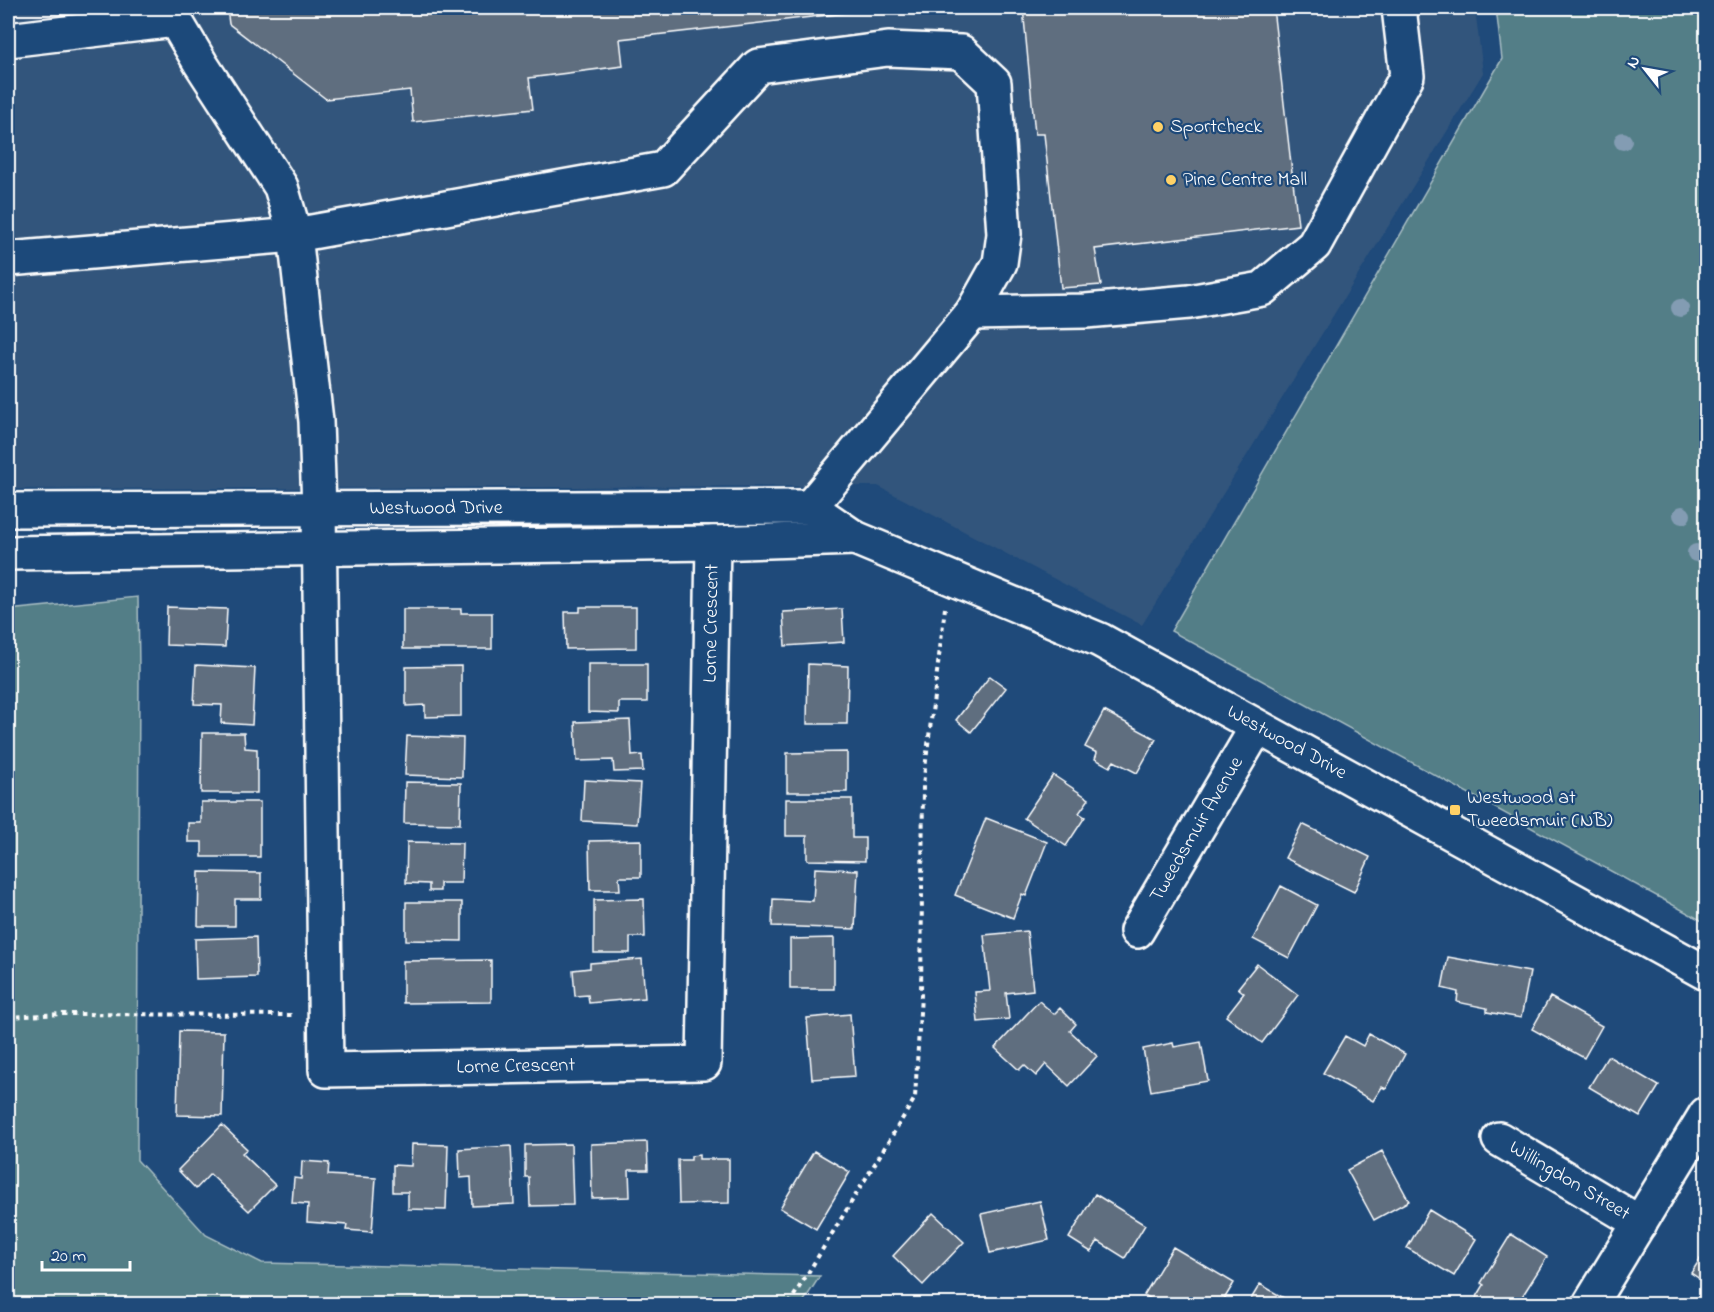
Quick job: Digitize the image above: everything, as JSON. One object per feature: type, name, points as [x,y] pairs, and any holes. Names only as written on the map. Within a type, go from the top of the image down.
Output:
[{"type":"street","points":[[972,313],[1086,310],[1189,302],[1262,289],[1314,245],[1407,76],[1399,8]]},
{"type":"street","points":[[8,40],[175,14]]},
{"type":"street","name":"Lorne Crescent","points":[[175,14],[201,64],[282,188],[295,235],[316,421],[320,509],[326,1070],[704,1063],[713,543]]},
{"type":"street","points":[[8,259],[295,235],[663,169],[758,66],[888,49],[961,52],[994,83],[1004,234],[1000,263],[972,313],[810,507]]},
{"type":"street","name":"Westwood Drive","points":[[8,510],[810,507],[855,538],[1100,640],[1707,974]]},
{"type":"street","name":"Westwood Drive","points":[[8,553],[713,543],[855,538]]},
{"type":"street","name":"Tweedsmuir Avenue","points":[[1137,931],[1257,728]]},
{"type":"street","points":[[1590,1305],[1707,1114]]},
{"type":"street","name":"Willingdon Street","points":[[1499,1139],[1640,1223]]},
{"type":"path","points":[[789,1305],[915,1098],[921,995],[923,784],[949,577]]},
{"type":"path","points":[[8,1017],[64,1014],[325,1015]]},
{"type":"shaded area","points":[[8,8],[1475,8],[1483,73],[1142,625],[878,486],[8,489]]},
{"type":"green space","points":[[1496,8],[1706,8],[1706,923],[1171,631],[1502,59]]},
{"type":"green space","points":[[138,597],[137,1160],[206,1235],[262,1263],[820,1276],[802,1304],[8,1304],[8,610]]},
{"type":"building","points":[[227,8],[890,8],[620,39],[623,66],[529,78],[533,109],[413,122],[410,90],[326,99],[229,24]]},
{"type":"building","name":"Pine Centre Mall","points":[[1023,8],[1273,8],[1298,225],[1095,249],[1101,285],[1061,288],[1044,134],[1035,134]]},
{"type":"building","points":[[167,607],[227,609],[225,647],[166,645]]},
{"type":"building","points":[[580,607],[636,607],[636,648],[566,649],[565,612],[580,612]]},
{"type":"building","points":[[403,609],[461,609],[461,613],[492,613],[492,649],[403,649]]},
{"type":"building","points":[[842,609],[844,642],[785,646],[783,612]]},
{"type":"building","points":[[588,664],[647,664],[647,702],[619,702],[619,713],[588,712]]},
{"type":"building","points":[[808,664],[848,666],[847,724],[807,724]]},
{"type":"building","points":[[196,665],[255,668],[252,725],[221,723],[222,705],[194,704]]},
{"type":"building","points":[[461,666],[461,716],[425,717],[425,705],[406,706],[406,667]]},
{"type":"building","points":[[990,676],[1006,688],[971,732],[956,720]]},
{"type":"building","points":[[1104,711],[1156,739],[1137,773],[1114,761],[1110,767],[1095,759],[1097,753],[1085,747]]},
{"type":"building","points":[[630,720],[632,756],[642,755],[643,771],[614,772],[613,760],[577,761],[575,722]]},
{"type":"building","points":[[202,733],[244,733],[245,748],[257,749],[257,793],[201,793]]},
{"type":"building","points":[[407,736],[463,738],[462,777],[405,775]]},
{"type":"building","points":[[847,752],[847,792],[787,792],[787,753]]},
{"type":"building","points":[[1053,775],[1089,799],[1079,813],[1085,817],[1066,846],[1024,818]]},
{"type":"building","points":[[584,780],[640,783],[637,824],[582,821]]},
{"type":"building","points":[[405,782],[461,783],[460,824],[404,823]]},
{"type":"building","points":[[786,799],[852,799],[852,838],[865,838],[865,861],[807,860],[807,836],[786,836]]},
{"type":"building","points":[[201,802],[260,802],[260,857],[202,857],[202,842],[188,842],[188,823],[201,823]]},
{"type":"building","points":[[986,818],[1047,842],[1026,896],[1022,894],[1013,918],[955,895]]},
{"type":"building","points":[[1302,824],[1370,857],[1354,892],[1285,858]]},
{"type":"building","points":[[641,840],[641,877],[619,877],[620,890],[590,890],[589,841]]},
{"type":"building","points":[[407,842],[462,843],[461,883],[440,883],[440,891],[429,891],[429,884],[406,883]]},
{"type":"building","points":[[815,868],[858,870],[855,929],[772,926],[773,899],[813,901]]},
{"type":"building","points":[[199,872],[261,873],[261,899],[235,899],[235,926],[198,926]]},
{"type":"building","points":[[1281,886],[1317,905],[1289,958],[1253,939]]},
{"type":"building","points":[[644,899],[645,937],[630,937],[630,953],[594,953],[594,900]]},
{"type":"building","points":[[406,902],[462,902],[462,941],[406,940]]},
{"type":"building","points":[[1027,931],[1033,990],[1006,993],[1009,1019],[978,1022],[975,992],[990,991],[984,935]]},
{"type":"building","points":[[256,937],[257,977],[196,979],[195,939]]},
{"type":"building","points":[[834,938],[834,989],[790,989],[790,939]]},
{"type":"building","points":[[1448,957],[1530,972],[1521,1018],[1487,1012],[1487,1008],[1457,1002],[1458,992],[1442,988]]},
{"type":"building","points":[[642,959],[645,998],[589,1003],[588,995],[575,996],[573,970],[590,968],[590,963]]},
{"type":"building","points":[[491,960],[491,1002],[403,1003],[403,961]]},
{"type":"building","points":[[1257,964],[1298,995],[1262,1043],[1226,1016],[1244,993],[1238,988]]},
{"type":"building","points":[[1550,997],[1602,1026],[1584,1058],[1532,1029]]},
{"type":"building","points":[[1039,1001],[1054,1014],[1060,1008],[1076,1024],[1070,1031],[1097,1056],[1069,1086],[1046,1064],[1036,1076],[1024,1065],[1019,1070],[995,1048]]},
{"type":"building","points":[[850,1014],[855,1076],[812,1079],[807,1018]]},
{"type":"building","points":[[179,1031],[224,1032],[222,1116],[177,1115]]},
{"type":"building","points":[[1369,1034],[1405,1054],[1386,1089],[1382,1087],[1373,1101],[1323,1073],[1345,1036],[1363,1046]]},
{"type":"building","points":[[1201,1042],[1208,1081],[1151,1091],[1143,1049],[1173,1043],[1174,1047]]},
{"type":"building","points":[[1608,1056],[1659,1086],[1640,1117],[1589,1087]]},
{"type":"building","points":[[222,1125],[247,1149],[242,1153],[275,1185],[249,1211],[210,1174],[196,1189],[178,1170]]},
{"type":"building","points":[[647,1142],[648,1170],[629,1170],[630,1197],[592,1198],[591,1144]]},
{"type":"building","points":[[412,1144],[448,1145],[446,1210],[408,1209],[408,1192],[393,1192],[393,1165],[411,1166]]},
{"type":"building","points":[[571,1144],[573,1205],[530,1206],[529,1177],[525,1177],[525,1145]]},
{"type":"building","points":[[511,1146],[514,1204],[472,1206],[471,1177],[460,1178],[459,1149]]},
{"type":"building","points":[[814,1151],[850,1172],[816,1229],[780,1208]]},
{"type":"building","points":[[1382,1151],[1409,1201],[1374,1220],[1347,1170]]},
{"type":"building","points":[[699,1155],[699,1159],[729,1159],[729,1203],[679,1204],[678,1160],[691,1160],[691,1156]]},
{"type":"building","points":[[302,1161],[329,1163],[328,1175],[376,1178],[372,1232],[346,1230],[347,1225],[307,1222],[308,1204],[292,1203],[294,1178],[301,1179]]},
{"type":"building","points":[[1095,1194],[1145,1225],[1125,1258],[1098,1241],[1091,1252],[1069,1238]]},
{"type":"building","points":[[1040,1201],[1049,1240],[990,1253],[981,1214]]},
{"type":"building","points":[[1429,1210],[1476,1239],[1454,1276],[1407,1248]]},
{"type":"building","points":[[933,1213],[964,1242],[923,1285],[893,1256]]},
{"type":"building","points":[[1511,1234],[1547,1257],[1518,1303],[1483,1304],[1475,1300],[1484,1285],[1481,1283]]},
{"type":"building","points":[[1173,1247],[1234,1283],[1221,1304],[1160,1304],[1144,1295]]},
{"type":"building","points":[[1706,1250],[1706,1283],[1691,1273]]},
{"type":"building","points":[[1260,1284],[1294,1304],[1248,1304]]},
{"type":"place","name":"Sportcheck","points":[[1158,127]]},
{"type":"place","name":"Pine Centre Mall","points":[[1171,180]]},
{"type":"place","name":"Westwood at Tweedsmuir (NB)","points":[[1455,810]]}]
